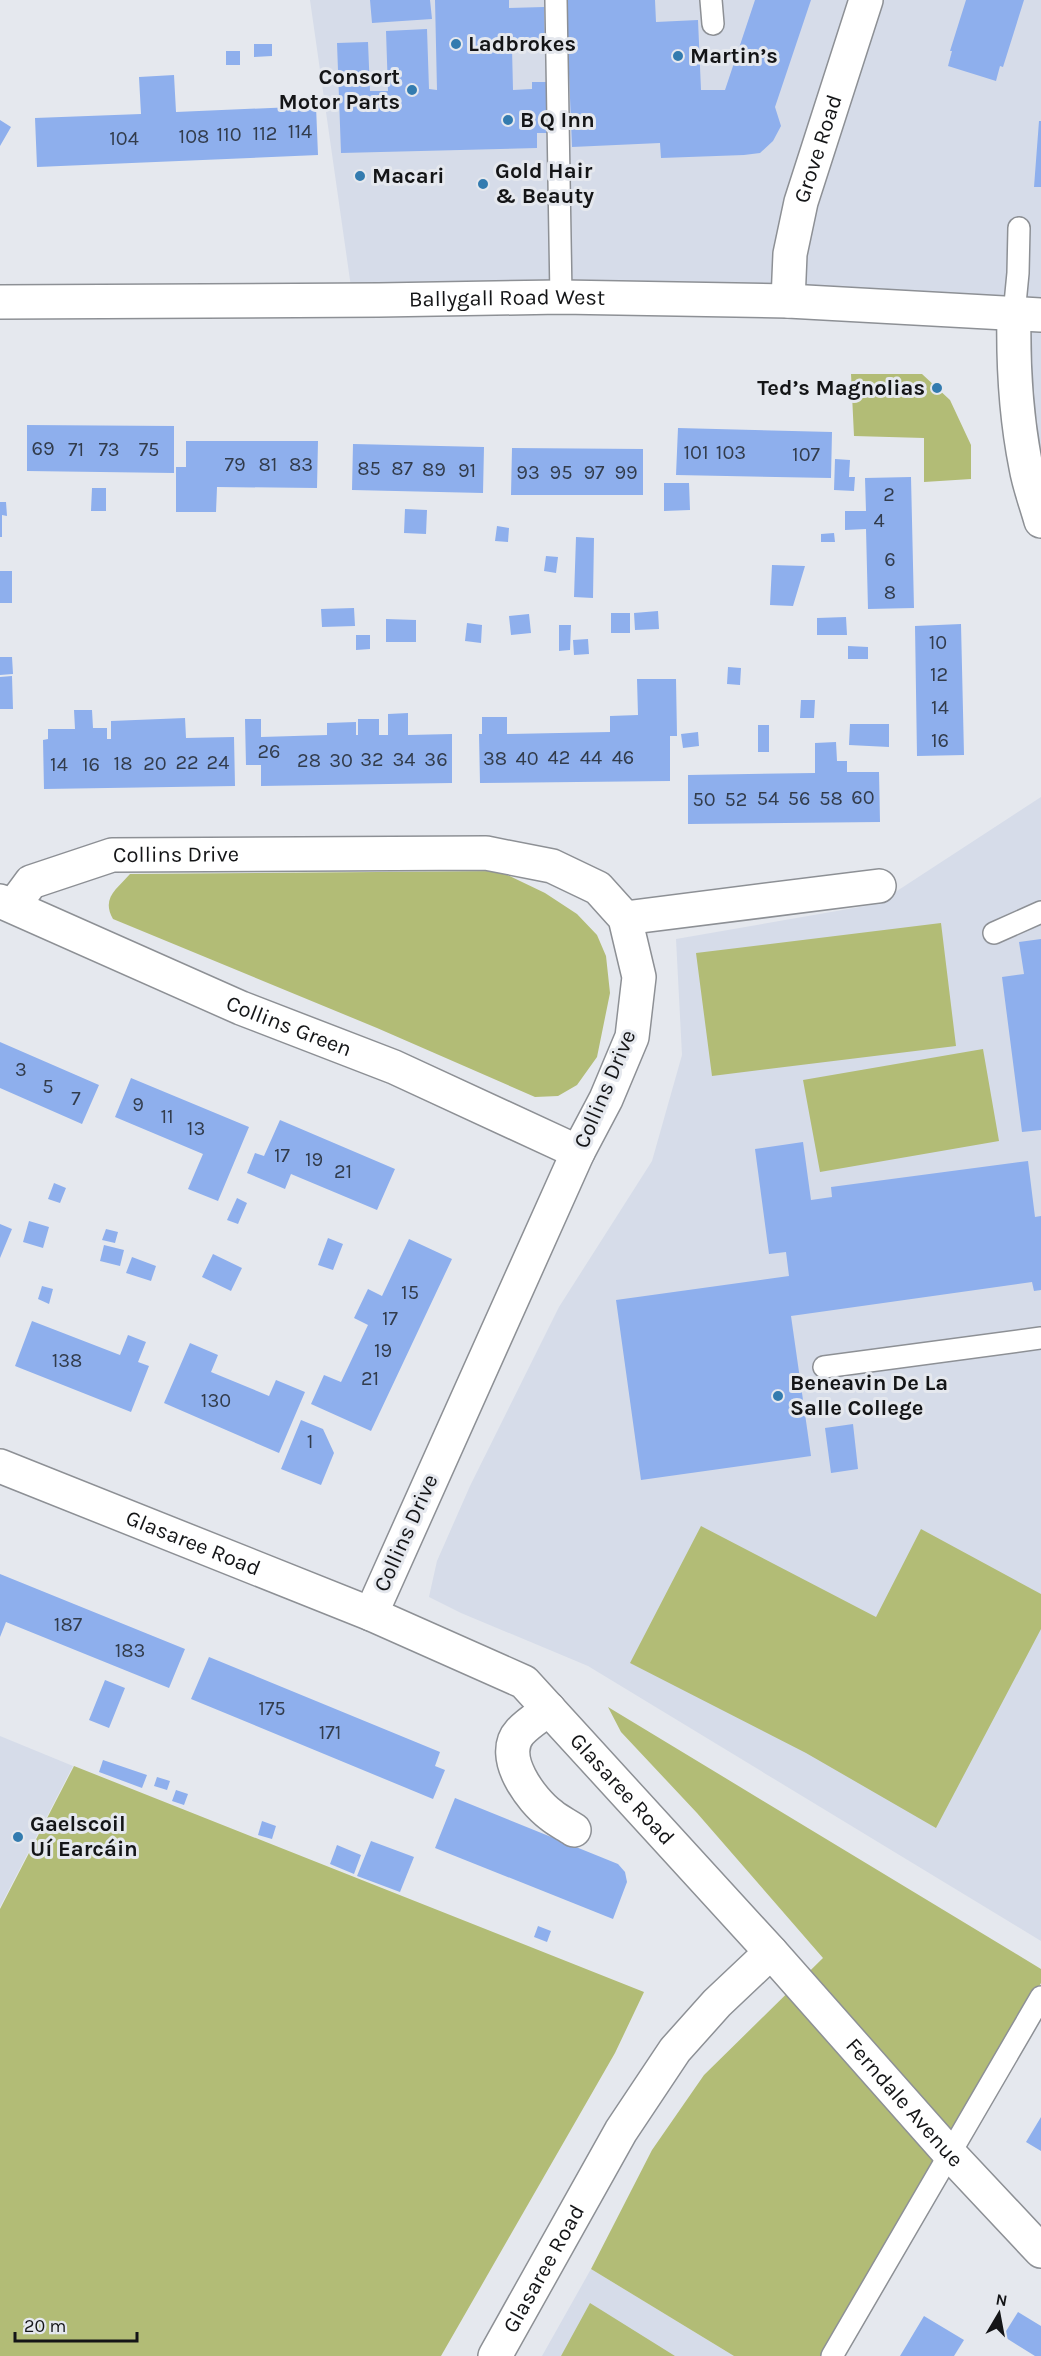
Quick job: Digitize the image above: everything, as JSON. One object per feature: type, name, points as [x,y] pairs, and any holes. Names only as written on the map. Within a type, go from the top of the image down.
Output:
[{"type":"street","name":"Grove Road","points":[[788,301],[790,254],[801,202],[866,0]]},
{"type":"street","name":"Ballygall Road West","points":[[0,302],[561,297],[788,301],[1028,314]]},
{"type":"street","points":[[1028,314],[1013,353],[1017,405],[1026,469],[1041,521]]},
{"type":"street","name":"Collins Drive","points":[[7,903],[31,882],[112,855],[486,853],[552,866],[598,888],[626,918],[639,977],[632,1037],[606,1099],[578,1152],[370,1614]]},
{"type":"street","points":[[626,918],[879,886]]},
{"type":"street","name":"Collins Green","points":[[7,903],[241,1008],[394,1067],[578,1152]]},
{"type":"street","name":"Glasaree Road","points":[[0,1466],[370,1614],[524,1682],[771,1952],[717,2003],[675,2050],[621,2131],[495,2356]]},
{"type":"street","points":[[549,1709],[519,1733],[513,1746],[514,1765],[536,1800],[550,1814],[574,1830]]},
{"type":"street","name":"Ferndale Avenue","points":[[771,1952],[950,2153],[1041,2251]]},
{"type":"lane","points":[[556,0],[561,297]]},
{"type":"lane","points":[[711,0],[713,24]]},
{"type":"lane","points":[[1019,228],[1018,273],[1028,314]]},
{"type":"lane","points":[[994,933],[1041,912]]},
{"type":"lane","points":[[824,1367],[1041,1338]]},
{"type":"lane","points":[[832,2356],[1041,1997]]},
{"type":"shaded area","points":[[310,0],[1041,0],[1041,513],[1017,325],[353,301]]},
{"type":"shaded area","name":"Beneavin De La Salle College","points":[[1041,797],[1041,1941],[588,1666],[461,1613],[429,1597],[437,1561],[470,1486],[559,1307],[652,1161],[682,1055],[676,939],[877,904]]},
{"type":"shaded area","name":"Gaelscoil Uí Earcáin","points":[[0,1736],[73,1766],[0,1907]]},
{"type":"shaded area","points":[[591,2269],[734,2356],[542,2356]]},
{"type":"green space","points":[[851,374],[922,374],[950,400],[971,445],[971,479],[924,482],[924,438],[854,436]]},
{"type":"green space","points":[[499,871],[545,893],[577,914],[597,935],[606,956],[610,993],[597,1057],[577,1085],[558,1096],[535,1097],[377,1028],[113,919],[109,905],[112,894],[130,874]]},
{"type":"green space","points":[[941,923],[956,1046],[712,1076],[696,953]]},
{"type":"green space","points":[[983,1049],[999,1141],[820,1172],[803,1080]]},
{"type":"green space","points":[[701,1526],[876,1617],[921,1529],[1041,1594],[1041,1629],[936,1828],[806,1753],[630,1663]]},
{"type":"green space","points":[[608,1707],[1041,1969],[1041,1983],[919,2192],[829,2356],[734,2356],[591,2269],[652,2150],[704,2075],[823,1958],[697,1813],[621,1732]]},
{"type":"green space","points":[[74,1766],[644,1992],[615,2053],[441,2356],[0,2356],[0,1909]]},
{"type":"green space","points":[[590,2303],[675,2356],[561,2356]]},
{"type":"building","points":[[370,0],[430,0],[432,19],[372,23]]},
{"type":"building","points":[[435,0],[509,0],[509,8],[544,7],[545,47],[512,48],[513,90],[532,89],[532,82],[555,82],[556,133],[537,133],[537,148],[341,153],[337,43],[368,42],[370,91],[388,91],[386,31],[427,29],[429,89],[437,90]]},
{"type":"building","points":[[566,0],[655,0],[656,22],[698,20],[701,90],[725,90],[755,0],[811,0],[775,107],[781,126],[773,141],[760,153],[661,158],[660,143],[572,147]]},
{"type":"building","points":[[966,0],[1024,0],[1003,67],[1000,66],[996,81],[948,66],[952,51],[950,51]]},
{"type":"building","points":[[254,44],[272,44],[272,56],[254,57]]},
{"type":"building","points":[[226,51],[240,51],[240,65],[226,65]]},
{"type":"building","points":[[174,75],[176,112],[316,106],[318,155],[37,167],[35,118],[141,114],[139,77]]},
{"type":"building","points":[[0,120],[11,127],[0,146]]},
{"type":"building","points":[[1039,121],[1041,121],[1041,187],[1034,187]]},
{"type":"building","points":[[27,425],[174,426],[174,473],[27,471]]},
{"type":"building","points":[[678,428],[832,432],[831,478],[676,475]]},
{"type":"building","points":[[186,441],[318,441],[317,488],[217,487],[216,512],[176,512],[176,467],[186,467]]},
{"type":"building","points":[[353,444],[484,447],[483,493],[352,490]]},
{"type":"building","points":[[512,448],[643,449],[643,495],[511,495]]},
{"type":"building","points":[[835,459],[850,460],[849,477],[855,477],[854,491],[834,490]]},
{"type":"building","points":[[911,477],[914,608],[868,609],[866,529],[845,530],[845,511],[866,511],[865,478]]},
{"type":"building","points":[[664,483],[689,483],[690,510],[664,511]]},
{"type":"building","points":[[92,488],[106,488],[106,511],[91,511]]},
{"type":"building","points":[[0,502],[6,502],[7,516],[2,515],[2,537],[0,537]]},
{"type":"building","points":[[405,509],[427,510],[426,534],[404,533]]},
{"type":"building","points":[[497,526],[509,528],[508,542],[495,541]]},
{"type":"building","points":[[834,533],[835,542],[821,542],[821,534]]},
{"type":"building","points":[[576,537],[594,538],[593,598],[574,597]]},
{"type":"building","points":[[546,556],[558,557],[556,573],[544,571]]},
{"type":"building","points":[[772,565],[805,566],[793,606],[770,605]]},
{"type":"building","points":[[0,571],[12,571],[12,603],[0,603]]},
{"type":"building","points":[[354,608],[355,626],[322,627],[321,609]]},
{"type":"building","points":[[658,611],[659,629],[635,630],[634,613]]},
{"type":"building","points":[[611,613],[630,613],[630,633],[611,633]]},
{"type":"building","points":[[529,614],[531,633],[511,635],[509,616]]},
{"type":"building","points":[[846,617],[847,635],[817,635],[817,618]]},
{"type":"building","points":[[386,619],[416,620],[416,642],[386,642]]},
{"type":"building","points":[[467,623],[482,625],[481,643],[465,641]]},
{"type":"building","points":[[961,624],[964,755],[917,756],[915,626]]},
{"type":"building","points":[[559,625],[571,625],[570,650],[559,651]]},
{"type":"building","points":[[356,635],[370,635],[370,649],[356,650]]},
{"type":"building","points":[[588,639],[589,654],[574,655],[573,640]]},
{"type":"building","points":[[848,646],[868,647],[868,659],[848,659]]},
{"type":"building","points":[[0,657],[12,657],[13,674],[0,675]]},
{"type":"building","points":[[728,667],[741,668],[740,685],[727,684]]},
{"type":"building","points":[[12,676],[13,709],[0,709],[0,677]]},
{"type":"building","points":[[637,679],[676,679],[677,736],[670,736],[670,781],[480,783],[479,734],[482,734],[482,717],[507,717],[507,734],[610,732],[610,716],[638,715]]},
{"type":"building","points":[[801,700],[815,700],[814,718],[800,718]]},
{"type":"building","points":[[74,710],[92,710],[93,728],[107,728],[107,739],[111,739],[111,721],[185,718],[186,738],[234,737],[235,786],[44,789],[43,740],[48,739],[48,729],[75,729]]},
{"type":"building","points":[[408,713],[408,735],[452,734],[452,783],[261,786],[261,765],[246,765],[245,719],[261,719],[261,737],[327,735],[327,723],[356,722],[356,735],[358,735],[358,719],[379,719],[379,735],[388,735],[388,714]]},
{"type":"building","points":[[850,724],[889,724],[889,747],[849,745]]},
{"type":"building","points":[[758,725],[769,725],[769,752],[758,752]]},
{"type":"building","points":[[698,732],[699,746],[683,748],[681,734]]},
{"type":"building","points":[[836,742],[837,761],[847,761],[847,772],[879,772],[880,822],[688,824],[688,775],[815,773],[815,743]]},
{"type":"building","points":[[1041,939],[1041,1130],[1022,1132],[1002,977],[1024,974],[1019,942]]},
{"type":"building","points":[[0,1042],[99,1085],[82,1124],[0,1088]]},
{"type":"building","points":[[131,1078],[249,1127],[218,1201],[188,1189],[203,1154],[115,1117]]},
{"type":"building","points":[[280,1120],[395,1169],[377,1210],[291,1174],[285,1189],[247,1173],[255,1153],[264,1156]]},
{"type":"building","points":[[803,1142],[811,1200],[832,1197],[831,1187],[1028,1161],[1035,1217],[1041,1216],[1041,1290],[1034,1291],[1032,1282],[791,1316],[811,1456],[641,1480],[616,1300],[789,1276],[786,1252],[769,1254],[755,1149]]},
{"type":"building","points":[[54,1183],[66,1188],[60,1203],[48,1199]]},
{"type":"building","points":[[237,1198],[247,1203],[238,1224],[227,1220]]},
{"type":"building","points":[[29,1221],[49,1227],[43,1248],[23,1242]]},
{"type":"building","points":[[0,1224],[12,1229],[0,1258]]},
{"type":"building","points":[[106,1229],[118,1232],[115,1243],[102,1240]]},
{"type":"building","points":[[328,1238],[343,1244],[333,1270],[318,1265]]},
{"type":"building","points":[[409,1239],[452,1259],[371,1431],[311,1404],[324,1375],[341,1382],[368,1325],[354,1318],[368,1289],[382,1296]]},
{"type":"building","points":[[104,1245],[124,1250],[120,1266],[100,1261]]},
{"type":"building","points":[[213,1254],[242,1268],[231,1291],[202,1277]]},
{"type":"building","points":[[132,1257],[156,1266],[151,1281],[126,1273]]},
{"type":"building","points":[[42,1286],[53,1289],[49,1304],[38,1299]]},
{"type":"building","points":[[32,1321],[120,1355],[128,1335],[146,1342],[138,1362],[149,1366],[131,1412],[15,1366]]},
{"type":"building","points":[[190,1343],[218,1355],[211,1372],[269,1396],[276,1380],[305,1392],[279,1453],[164,1403]]},
{"type":"building","points":[[301,1420],[323,1429],[334,1453],[321,1485],[281,1469]]},
{"type":"building","points":[[853,1424],[858,1469],[831,1473],[825,1428]]},
{"type":"building","points":[[0,1574],[185,1649],[169,1688],[6,1622],[0,1637]]},
{"type":"building","points":[[209,1657],[440,1752],[435,1766],[445,1770],[433,1799],[191,1699]]},
{"type":"building","points":[[105,1680],[125,1688],[109,1728],[89,1720]]},
{"type":"building","points":[[103,1760],[147,1775],[142,1788],[99,1772]]},
{"type":"building","points":[[157,1777],[170,1781],[167,1790],[154,1786]]},
{"type":"building","points":[[176,1790],[188,1794],[184,1805],[172,1801]]},
{"type":"building","points":[[455,1798],[618,1864],[625,1872],[627,1882],[613,1919],[435,1848]]},
{"type":"building","points":[[262,1821],[276,1826],[272,1839],[258,1835]]},
{"type":"building","points":[[371,1841],[414,1857],[400,1892],[357,1876]]},
{"type":"building","points":[[337,1845],[361,1855],[354,1874],[330,1864]]},
{"type":"building","points":[[538,1926],[551,1931],[547,1942],[534,1937]]},
{"type":"building","points":[[1041,2117],[1041,2151],[1026,2142]]},
{"type":"building","points":[[1018,2312],[1041,2326],[1041,2356],[1035,2356],[1003,2336]]},
{"type":"building","points":[[924,2316],[964,2340],[954,2356],[900,2356]]},
{"type":"place","name":"Ladbrokes","points":[[456,44]]},
{"type":"place","name":"Martin’s","points":[[678,56]]},
{"type":"place","name":"Consort Motor Parts","points":[[412,90]]},
{"type":"place","name":"B Q Inn","points":[[508,120]]},
{"type":"place","name":"Macari","points":[[360,176]]},
{"type":"place","name":"Gold Hair & Beauty","points":[[483,184]]},
{"type":"place","name":"Ted’s Magnolias","points":[[937,388]]},
{"type":"place","name":"Beneavin De La Salle College","points":[[778,1396]]},
{"type":"place","name":"Gaelscoil Uí Earcáin","points":[[18,1837]]}]
